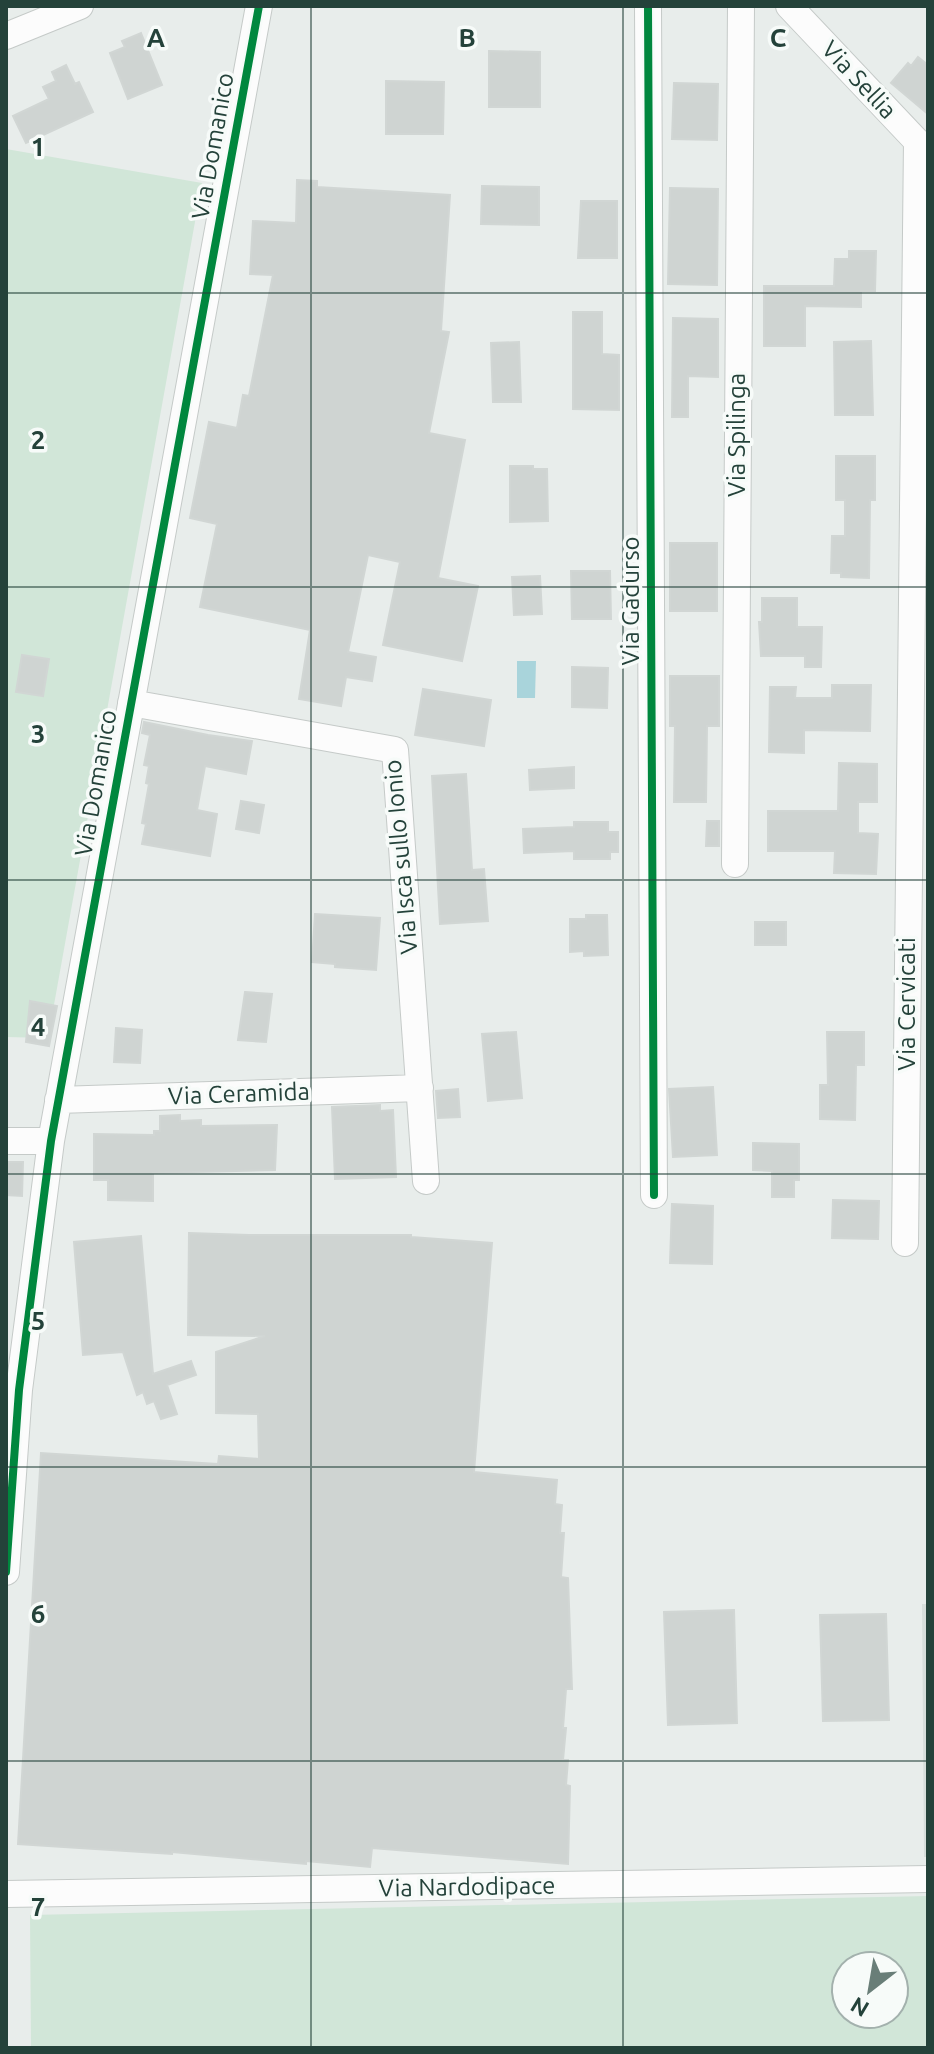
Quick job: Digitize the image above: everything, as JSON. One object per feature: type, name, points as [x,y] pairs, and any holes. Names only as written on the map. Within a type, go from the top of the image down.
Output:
[{"type":"street","points":[[6,36],[80,6]]},
{"type":"street","name":"Via Domanico","points":[[6,1572],[13,1389],[51,1141],[259,6]]},
{"type":"street","name":"Via Gadurso","points":[[648,6],[654,1195]]},
{"type":"street","name":"Via Spilinga","points":[[735,864],[741,6]]},
{"type":"street","name":"Via Sellia","points":[[789,6],[922,147]]},
{"type":"street","name":"Via Cervicati","points":[[905,1243],[918,908],[922,147]]},
{"type":"street","name":"Via Isca sullo Ionio","points":[[131,703],[395,750],[426,1181]]},
{"type":"street","name":"Via Ceramida","points":[[58,1100],[420,1088]]},
{"type":"street","points":[[6,1141],[51,1141]]},
{"type":"street","name":"Via Nardodipace","points":[[6,1894],[928,1879]]},
{"type":"shaded area","points":[[922,1604],[928,1604],[928,1857],[924,1857]]},
{"type":"green space","points":[[6,149],[202,183],[48,1038],[6,1037]]},
{"type":"green space","points":[[928,1896],[928,2048],[31,2048],[30,1915]]},
{"type":"water","points":[[517,661],[536,661],[535,698],[517,698]]},
{"type":"building","points":[[141,33],[162,85],[128,99],[110,53],[125,47],[122,41]]},
{"type":"building","points":[[489,51],[540,52],[540,107],[489,107]]},
{"type":"building","points":[[918,57],[928,65],[928,114],[891,83],[908,63],[911,66]]},
{"type":"building","points":[[66,65],[75,84],[79,82],[93,112],[26,143],[13,116],[49,99],[43,87],[56,81],[52,72]]},
{"type":"building","points":[[386,81],[444,82],[443,134],[386,134]]},
{"type":"building","points":[[674,83],[718,84],[717,140],[672,139]]},
{"type":"building","points":[[297,180],[317,181],[317,187],[450,195],[441,331],[449,332],[429,433],[465,440],[438,578],[478,586],[462,661],[383,645],[400,562],[368,555],[348,652],[376,657],[372,681],[346,677],[341,706],[299,699],[310,630],[200,607],[217,524],[190,518],[209,422],[237,428],[243,395],[249,396],[273,275],[250,274],[253,221],[296,223]]},
{"type":"building","points":[[482,186],[539,187],[539,225],[481,224]]},
{"type":"building","points":[[670,188],[718,189],[717,285],[668,284]]},
{"type":"building","points":[[581,201],[617,201],[617,258],[578,258]]},
{"type":"building","points":[[849,251],[876,251],[875,291],[861,291],[861,307],[805,306],[805,346],[764,346],[764,286],[834,286],[835,259],[849,259]]},
{"type":"building","points":[[573,312],[602,312],[602,354],[619,355],[619,410],[573,409]]},
{"type":"building","points":[[673,318],[718,319],[718,377],[688,376],[688,417],[672,417]]},
{"type":"building","points":[[871,341],[873,415],[835,415],[834,342]]},
{"type":"building","points":[[519,342],[521,402],[493,402],[491,343]]},
{"type":"building","points":[[836,456],[875,456],[875,500],[870,500],[869,578],[841,577],[841,573],[831,573],[832,536],[845,536],[845,500],[836,500]]},
{"type":"building","points":[[510,466],[547,469],[548,521],[510,522]]},
{"type":"building","points":[[670,543],[717,543],[717,611],[670,611]]},
{"type":"building","points":[[571,571],[610,571],[611,619],[572,619]]},
{"type":"building","points":[[540,576],[542,614],[514,615],[512,577]]},
{"type":"building","points":[[762,598],[797,598],[797,627],[822,627],[821,667],[805,667],[805,656],[761,656],[759,622],[762,622]]},
{"type":"building","points":[[22,655],[49,659],[43,696],[16,692]]},
{"type":"building","points":[[572,667],[608,668],[607,708],[572,707]]},
{"type":"building","points":[[670,676],[719,676],[719,726],[707,726],[706,802],[674,802],[675,726],[670,726]]},
{"type":"building","points":[[832,685],[871,685],[870,731],[804,730],[804,753],[769,752],[770,687],[796,687],[795,698],[832,698]]},
{"type":"building","points":[[423,689],[491,700],[484,746],[415,735]]},
{"type":"building","points":[[144,722],[252,741],[246,774],[205,766],[197,810],[217,814],[210,856],[142,844],[146,824],[142,823],[149,784],[146,783],[149,766],[144,765],[150,735],[142,733]]},
{"type":"building","points":[[839,763],[877,764],[877,802],[858,802],[858,833],[878,834],[876,874],[834,873],[835,851],[768,851],[768,811],[838,811]]},
{"type":"building","points":[[574,767],[574,788],[530,790],[529,770]]},
{"type":"building","points":[[466,774],[472,870],[484,869],[488,921],[440,924],[432,776]]},
{"type":"building","points":[[241,801],[264,805],[259,833],[236,829]]},
{"type":"building","points":[[707,821],[719,821],[719,846],[706,846]]},
{"type":"building","points":[[574,822],[608,822],[608,832],[618,832],[618,852],[610,852],[610,859],[574,859],[574,851],[524,853],[523,829],[574,827]]},
{"type":"building","points":[[315,914],[380,918],[376,970],[312,962]]},
{"type":"building","points":[[586,915],[607,915],[608,955],[584,956],[584,951],[570,952],[570,919],[586,919]]},
{"type":"building","points":[[755,922],[786,922],[786,945],[755,945]]},
{"type":"building","points":[[245,992],[272,994],[266,1042],[238,1040]]},
{"type":"building","points":[[30,1001],[57,1006],[49,1046],[26,1042]]},
{"type":"building","points":[[116,1028],[142,1030],[140,1063],[114,1062]]},
{"type":"building","points":[[516,1032],[522,1098],[488,1101],[482,1034]]},
{"type":"building","points":[[827,1032],[864,1032],[864,1065],[856,1065],[855,1120],[820,1119],[820,1085],[828,1085]]},
{"type":"building","points":[[713,1087],[717,1155],[673,1157],[669,1089]]},
{"type":"building","points":[[458,1089],[460,1117],[438,1118],[436,1091]]},
{"type":"building","points":[[380,1105],[380,1111],[393,1110],[396,1177],[335,1179],[332,1107]]},
{"type":"building","points":[[180,1115],[180,1121],[201,1120],[201,1126],[277,1125],[275,1170],[153,1173],[153,1201],[108,1200],[108,1180],[94,1180],[94,1134],[154,1135],[154,1131],[160,1131],[160,1116]]},
{"type":"building","points":[[753,1143],[799,1144],[799,1180],[794,1180],[794,1197],[772,1197],[772,1171],[753,1170]]},
{"type":"building","points":[[6,1162],[23,1162],[22,1196],[6,1195]]},
{"type":"building","points":[[833,1200],[879,1201],[878,1239],[832,1238]]},
{"type":"building","points":[[672,1204],[713,1206],[712,1264],[670,1263]]},
{"type":"building","points":[[189,1233],[411,1235],[492,1243],[474,1472],[557,1480],[555,1504],[562,1505],[560,1533],[564,1533],[561,1577],[568,1578],[572,1689],[566,1689],[563,1728],[566,1728],[563,1760],[568,1760],[566,1785],[570,1786],[568,1864],[372,1848],[370,1867],[18,1844],[41,1453],[218,1464],[219,1456],[259,1459],[258,1414],[216,1413],[216,1352],[265,1336],[188,1335]]},
{"type":"building","points":[[141,1236],[153,1374],[191,1361],[196,1375],[167,1385],[177,1414],[161,1419],[154,1401],[147,1404],[143,1392],[137,1395],[123,1352],[83,1355],[74,1242]]},
{"type":"building","points":[[734,1610],[737,1723],[668,1725],[664,1612]]},
{"type":"building","points":[[886,1614],[889,1720],[823,1721],[820,1615]]},
{"type":"cycle path","points":[[6,1572],[19,1390],[51,1141],[259,6]]},
{"type":"cycle path","points":[[648,6],[654,1195]]}]
